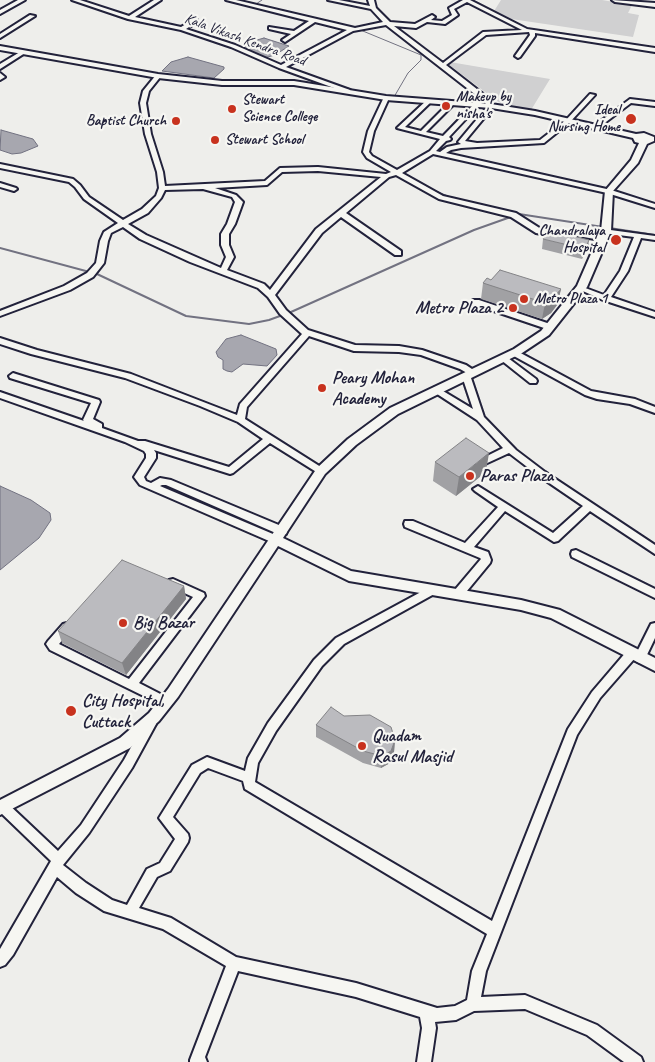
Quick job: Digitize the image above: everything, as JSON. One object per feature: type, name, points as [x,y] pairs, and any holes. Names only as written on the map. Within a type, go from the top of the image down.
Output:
[{"type":"main road","points":[[0,48],[158,76],[222,83],[294,83],[386,98],[491,106],[636,136],[638,140],[650,137]]},
{"type":"main road","points":[[1,807],[124,743],[154,717],[166,702],[321,471],[352,442],[394,411],[509,355],[545,333],[565,303],[580,288],[600,244],[606,226],[609,191],[634,161],[650,137]]},
{"type":"main road","points":[[279,535],[349,576],[521,605],[555,614],[655,665]]},
{"type":"street","points":[[2,10],[22,0]]},
{"type":"street","name":"Kala Vikash Kendra Road","points":[[75,0],[130,18],[182,29],[233,46],[281,67],[348,91]]},
{"type":"street","points":[[130,18],[158,0]]},
{"type":"street","points":[[229,0],[351,30],[388,23],[416,26],[430,19],[443,23],[455,15],[451,9],[466,0],[517,27],[531,31],[655,50]]},
{"type":"street","points":[[330,0],[373,8]]},
{"type":"street","points":[[371,0],[373,8],[388,23],[443,65],[491,106],[461,142]]},
{"type":"street","points":[[615,0],[654,6]]},
{"type":"street","points":[[0,36],[32,16]]},
{"type":"street","points":[[285,40],[314,20]]},
{"type":"street","points":[[182,29],[196,21]]},
{"type":"street","points":[[271,28],[296,33]]},
{"type":"street","points":[[281,67],[351,30]]},
{"type":"street","points":[[518,56],[533,35],[531,31]]},
{"type":"street","points":[[443,65],[486,33],[531,31]]},
{"type":"street","points":[[0,67],[22,52]]},
{"type":"street","points":[[294,83],[303,75]]},
{"type":"street","points":[[0,314],[60,291],[90,275],[96,270],[102,257],[108,232],[153,205],[159,197],[162,188],[160,172],[146,122],[144,103],[146,91],[158,76]]},
{"type":"street","points":[[441,154],[449,148],[542,142],[568,121],[592,95]]},
{"type":"street","points":[[386,98],[373,125],[366,152],[369,157],[441,198],[513,216],[545,233],[600,244]]},
{"type":"street","points":[[271,295],[319,231],[395,173],[432,152],[476,105],[485,99]]},
{"type":"street","points":[[596,127],[630,101],[655,104]]},
{"type":"street","points":[[429,102],[400,128],[476,145]]},
{"type":"street","points":[[422,133],[452,103]]},
{"type":"street","points":[[372,151],[395,173]]},
{"type":"street","points":[[432,152],[609,191],[655,206]]},
{"type":"street","points":[[0,166],[71,180],[78,186],[86,198],[122,224],[193,260],[253,282],[271,295],[283,312],[307,333],[354,348],[399,349],[422,353],[463,367],[469,375],[480,418]]},
{"type":"street","points":[[162,188],[267,183],[280,170],[318,169],[395,173]]},
{"type":"street","points":[[0,185],[14,189]]},
{"type":"street","points":[[204,187],[234,196],[239,202],[225,234],[225,245],[230,257],[223,271]]},
{"type":"street","points":[[342,214],[398,253]]},
{"type":"street","points":[[606,226],[638,236],[655,238]]},
{"type":"street","points":[[606,298],[624,271],[638,236]]},
{"type":"street","points":[[580,288],[655,315]]},
{"type":"street","points":[[476,302],[550,327]]},
{"type":"street","points":[[241,420],[243,406],[307,333]]},
{"type":"street","points":[[0,341],[34,352],[128,376],[241,420],[321,471]]},
{"type":"street","points":[[509,355],[532,381]]},
{"type":"street","points":[[509,355],[588,393],[632,401],[655,410]]},
{"type":"street","points":[[13,376],[96,402],[88,420],[108,431],[230,471],[270,438]]},
{"type":"street","points":[[435,390],[480,418],[510,448],[542,474],[655,550]]},
{"type":"street","points":[[0,395],[147,449],[151,453],[151,458],[139,476],[143,483],[152,487],[160,482],[168,482],[279,535]]},
{"type":"street","points":[[480,463],[510,448]]},
{"type":"street","points":[[478,489],[554,538],[590,506]]},
{"type":"street","points":[[467,548],[504,506]]},
{"type":"street","points":[[409,524],[484,555],[486,560],[458,594]]},
{"type":"street","points":[[576,554],[655,594]]},
{"type":"street","points":[[131,685],[200,596],[162,579]]},
{"type":"street","points":[[432,590],[340,641],[318,663],[272,727],[252,762],[249,785],[495,931]]},
{"type":"street","points":[[73,621],[54,641],[52,644],[54,647],[166,702]]},
{"type":"street","points":[[473,1004],[479,971],[572,734],[596,695],[636,656],[655,627]]},
{"type":"street","points":[[0,960],[8,950],[57,863],[84,829],[128,764],[154,717]]},
{"type":"street","points":[[130,912],[152,873],[165,867],[183,838],[165,818],[196,769],[207,762],[250,778]]},
{"type":"street","points":[[1,807],[81,888],[108,906],[166,923],[234,963],[356,990],[437,1015],[456,1013],[473,1004],[526,1002],[592,1030],[636,1062]]},
{"type":"street","points":[[198,1061],[234,963]]},
{"type":"street","points":[[424,1062],[429,1028],[426,1012]]},
{"type":"shaded area","points":[[501,0],[602,0],[632,5],[628,13],[639,15],[633,37],[491,16]]},
{"type":"shaded area","points":[[264,38],[289,46],[275,55],[264,58],[242,50],[250,42]]},
{"type":"shaded area","points":[[188,57],[224,67],[224,69],[214,78],[162,71],[171,62]]},
{"type":"shaded area","points":[[444,61],[550,79],[531,110],[497,101]]},
{"type":"shaded area","points":[[1,130],[33,139],[38,146],[21,153],[12,154],[0,150]]},
{"type":"shaded area","points":[[241,335],[276,349],[277,355],[267,366],[243,364],[232,372],[223,369],[223,360],[218,357],[216,352],[226,339]]},
{"type":"shaded area","points":[[0,486],[31,500],[50,513],[51,520],[39,538],[0,570]]},
{"type":"building","points":[[549,230],[589,240],[585,249],[543,239]]},
{"type":"building","points":[[500,270],[561,289],[545,303],[483,283],[487,278],[491,280]]},
{"type":"building","points":[[466,438],[489,453],[459,477],[435,462]]},
{"type":"building","name":"Big Bazar","points":[[122,560],[184,586],[122,663],[58,631]]},
{"type":"building","points":[[331,707],[344,716],[370,715],[391,727],[395,740],[391,751],[382,756],[363,751],[316,725]]},
{"type":"waterway","points":[[238,0],[353,28]]},
{"type":"waterway","points":[[256,4],[262,0]]},
{"type":"waterway","points":[[358,29],[421,55],[421,60],[408,73],[394,97]]},
{"type":"waterway","points":[[372,138],[389,100]]},
{"type":"waterway","points":[[430,189],[453,199]]},
{"type":"waterway","points":[[0,248],[97,274],[186,316],[249,324],[269,320],[291,312],[474,230],[519,214],[655,235]]},
{"type":"place","name":"Makeup by nisha's","points":[[446,106]]},
{"type":"place","name":"Stewart Science College","points":[[232,109]]},
{"type":"place","name":"Ideal Nursing Home","points":[[631,119]]},
{"type":"place","name":"Baptist Church","points":[[176,121]]},
{"type":"place","name":"Stewart School","points":[[215,140]]},
{"type":"place","name":"Chandralaya Hospital","points":[[616,240]]},
{"type":"place","name":"Metro Plaza 1","points":[[524,299]]},
{"type":"place","name":"Metro Plaza 2","points":[[513,308]]},
{"type":"place","name":"Peary Mohan Academy","points":[[322,388]]},
{"type":"place","name":"Paras Plaza","points":[[470,476]]},
{"type":"place","name":"Big Bazar","points":[[123,623]]},
{"type":"place","name":"City Hospital, Cuttack","points":[[71,711]]},
{"type":"place","name":"Quadam Rasul Masjid","points":[[362,746]]}]
